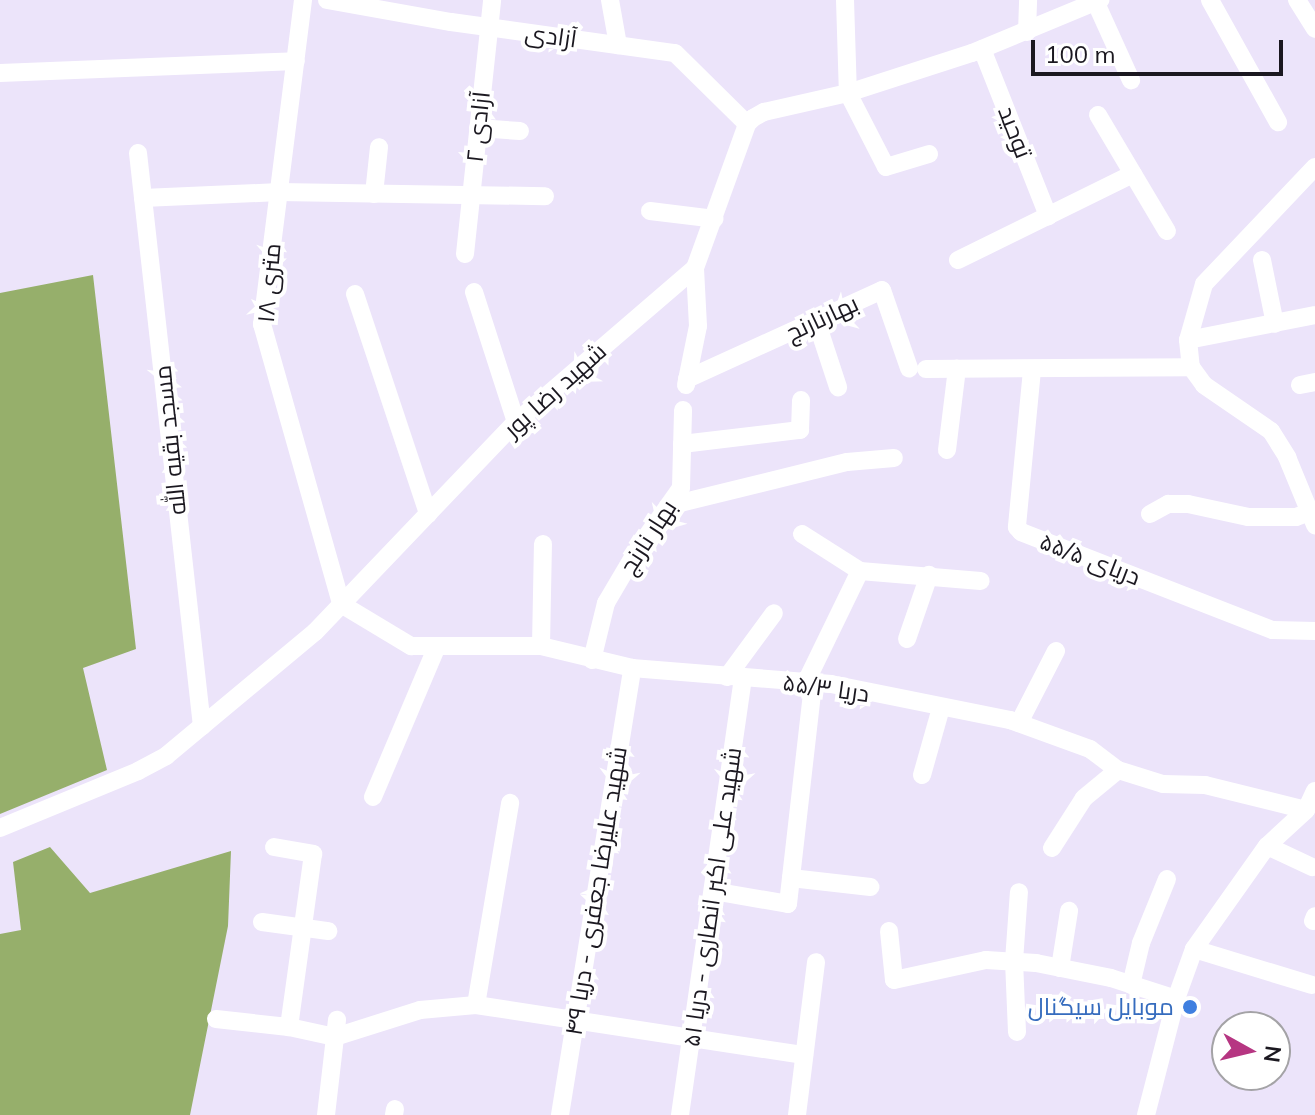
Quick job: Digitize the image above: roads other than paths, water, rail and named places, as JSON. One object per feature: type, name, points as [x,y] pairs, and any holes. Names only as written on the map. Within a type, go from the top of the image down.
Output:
[{"type":"street","name":"۱۸ متری","points":[[303,0],[262,324],[341,604]]},
{"type":"street","name":"آزادی","points":[[327,0],[675,53],[747,124]]},
{"type":"street","name":"آزادی ۲","points":[[465,254],[492,0]]},
{"type":"street","points":[[610,0],[618,45]]},
{"type":"street","points":[[845,0],[848,93],[886,167],[929,154]]},
{"type":"street","points":[[1027,32],[1028,0]]},
{"type":"street","points":[[1210,0],[1278,122]]},
{"type":"street","points":[[1297,0],[1315,29]]},
{"type":"street","points":[[747,124],[764,112],[848,93],[982,49],[1098,1],[1131,80]]},
{"type":"street","name":"توحید","points":[[982,49],[1048,216]]},
{"type":"street","points":[[0,73],[296,61]]},
{"type":"street","points":[[1098,115],[1167,231]]},
{"type":"street","name":"شهید رضا پور","points":[[0,828],[138,771],[166,756],[315,632],[516,422],[695,268],[747,124]]},
{"type":"street","points":[[478,128],[520,131]]},
{"type":"street","points":[[374,194],[379,147]]},
{"type":"street","name":"مسجد بقیه الله","points":[[138,153],[202,726]]},
{"type":"street","points":[[1150,514],[1168,504],[1188,504],[1248,517],[1312,518],[1307,480],[1271,431],[1204,385],[1191,367],[1188,340],[1204,284],[1315,167]]},
{"type":"street","points":[[958,260],[1133,174]]},
{"type":"street","points":[[143,198],[279,192],[545,196]]},
{"type":"street","points":[[650,211],[715,219]]},
{"type":"street","points":[[1262,260],[1275,324]]},
{"type":"street","name":"بهارنارنج","points":[[695,268],[698,326],[687,382],[882,290],[918,368],[957,369]]},
{"type":"street","points":[[474,292],[516,422]]},
{"type":"street","points":[[355,294],[428,514]]},
{"type":"street","points":[[1188,340],[1315,315]]},
{"type":"street","points":[[816,320],[838,387]]},
{"type":"street","points":[[947,450],[957,369],[1191,367]]},
{"type":"street","name":"دریای ۵۵/۵","points":[[1032,370],[1017,527],[1021,532],[1273,630],[1315,631]]},
{"type":"street","points":[[682,444],[800,430],[801,400]]},
{"type":"street","name":"بهار نارنج","points":[[592,660],[606,603],[681,488],[683,410]]},
{"type":"street","points":[[668,506],[847,462],[894,458]]},
{"type":"street","points":[[802,534],[860,571],[981,581]]},
{"type":"street","points":[[541,646],[543,544]]},
{"type":"street","points":[[713,891],[788,904],[810,682],[860,571]]},
{"type":"street","points":[[907,639],[929,575]]},
{"type":"street","name":"دریا ۵۵/۳","points":[[341,604],[411,646],[541,646],[632,668],[810,682],[1019,723],[1090,749],[1118,770],[1163,784],[1205,785],[1306,810]]},
{"type":"street","points":[[735,678],[774,613]]},
{"type":"street","points":[[373,797],[437,646]]},
{"type":"street","points":[[1019,723],[1056,651]]},
{"type":"street","name":"شهید علیرضا جعفری - دریا ۴۹","points":[[560,1115],[632,668]]},
{"type":"street","name":"شهید علی اکبر انصاری - دریا ۵۱","points":[[680,1115],[713,891],[735,678]]},
{"type":"street","points":[[922,775],[941,708]]},
{"type":"street","points":[[1052,848],[1084,798],[1118,770]]},
{"type":"street","points":[[1146,1115],[1176,999],[1194,949],[1267,846],[1306,810],[1315,791]]},
{"type":"street","points":[[476,1005],[510,803]]},
{"type":"street","points":[[1267,846],[1312,867]]},
{"type":"street","points":[[274,847],[313,854],[289,1027]]},
{"type":"street","points":[[791,878],[870,887]]},
{"type":"street","points":[[1131,985],[1141,943],[1167,879]]},
{"type":"street","points":[[1017,1032],[1014,961],[1019,892]]},
{"type":"street","points":[[1060,968],[1069,911]]},
{"type":"street","points":[[262,922],[328,931]]},
{"type":"street","points":[[889,931],[894,980],[986,960],[1014,961],[1060,968],[1176,999]]},
{"type":"street","points":[[1194,949],[1312,985]]},
{"type":"street","points":[[797,1115],[816,962]]},
{"type":"street","points":[[216,1019],[289,1027],[336,1028],[420,1010],[476,1005],[804,1055]]},
{"type":"street","points":[[326,1115],[336,1028]]},
{"type":"place","name":"موبایل سیگنال","points":[[1190,1007]]}]
